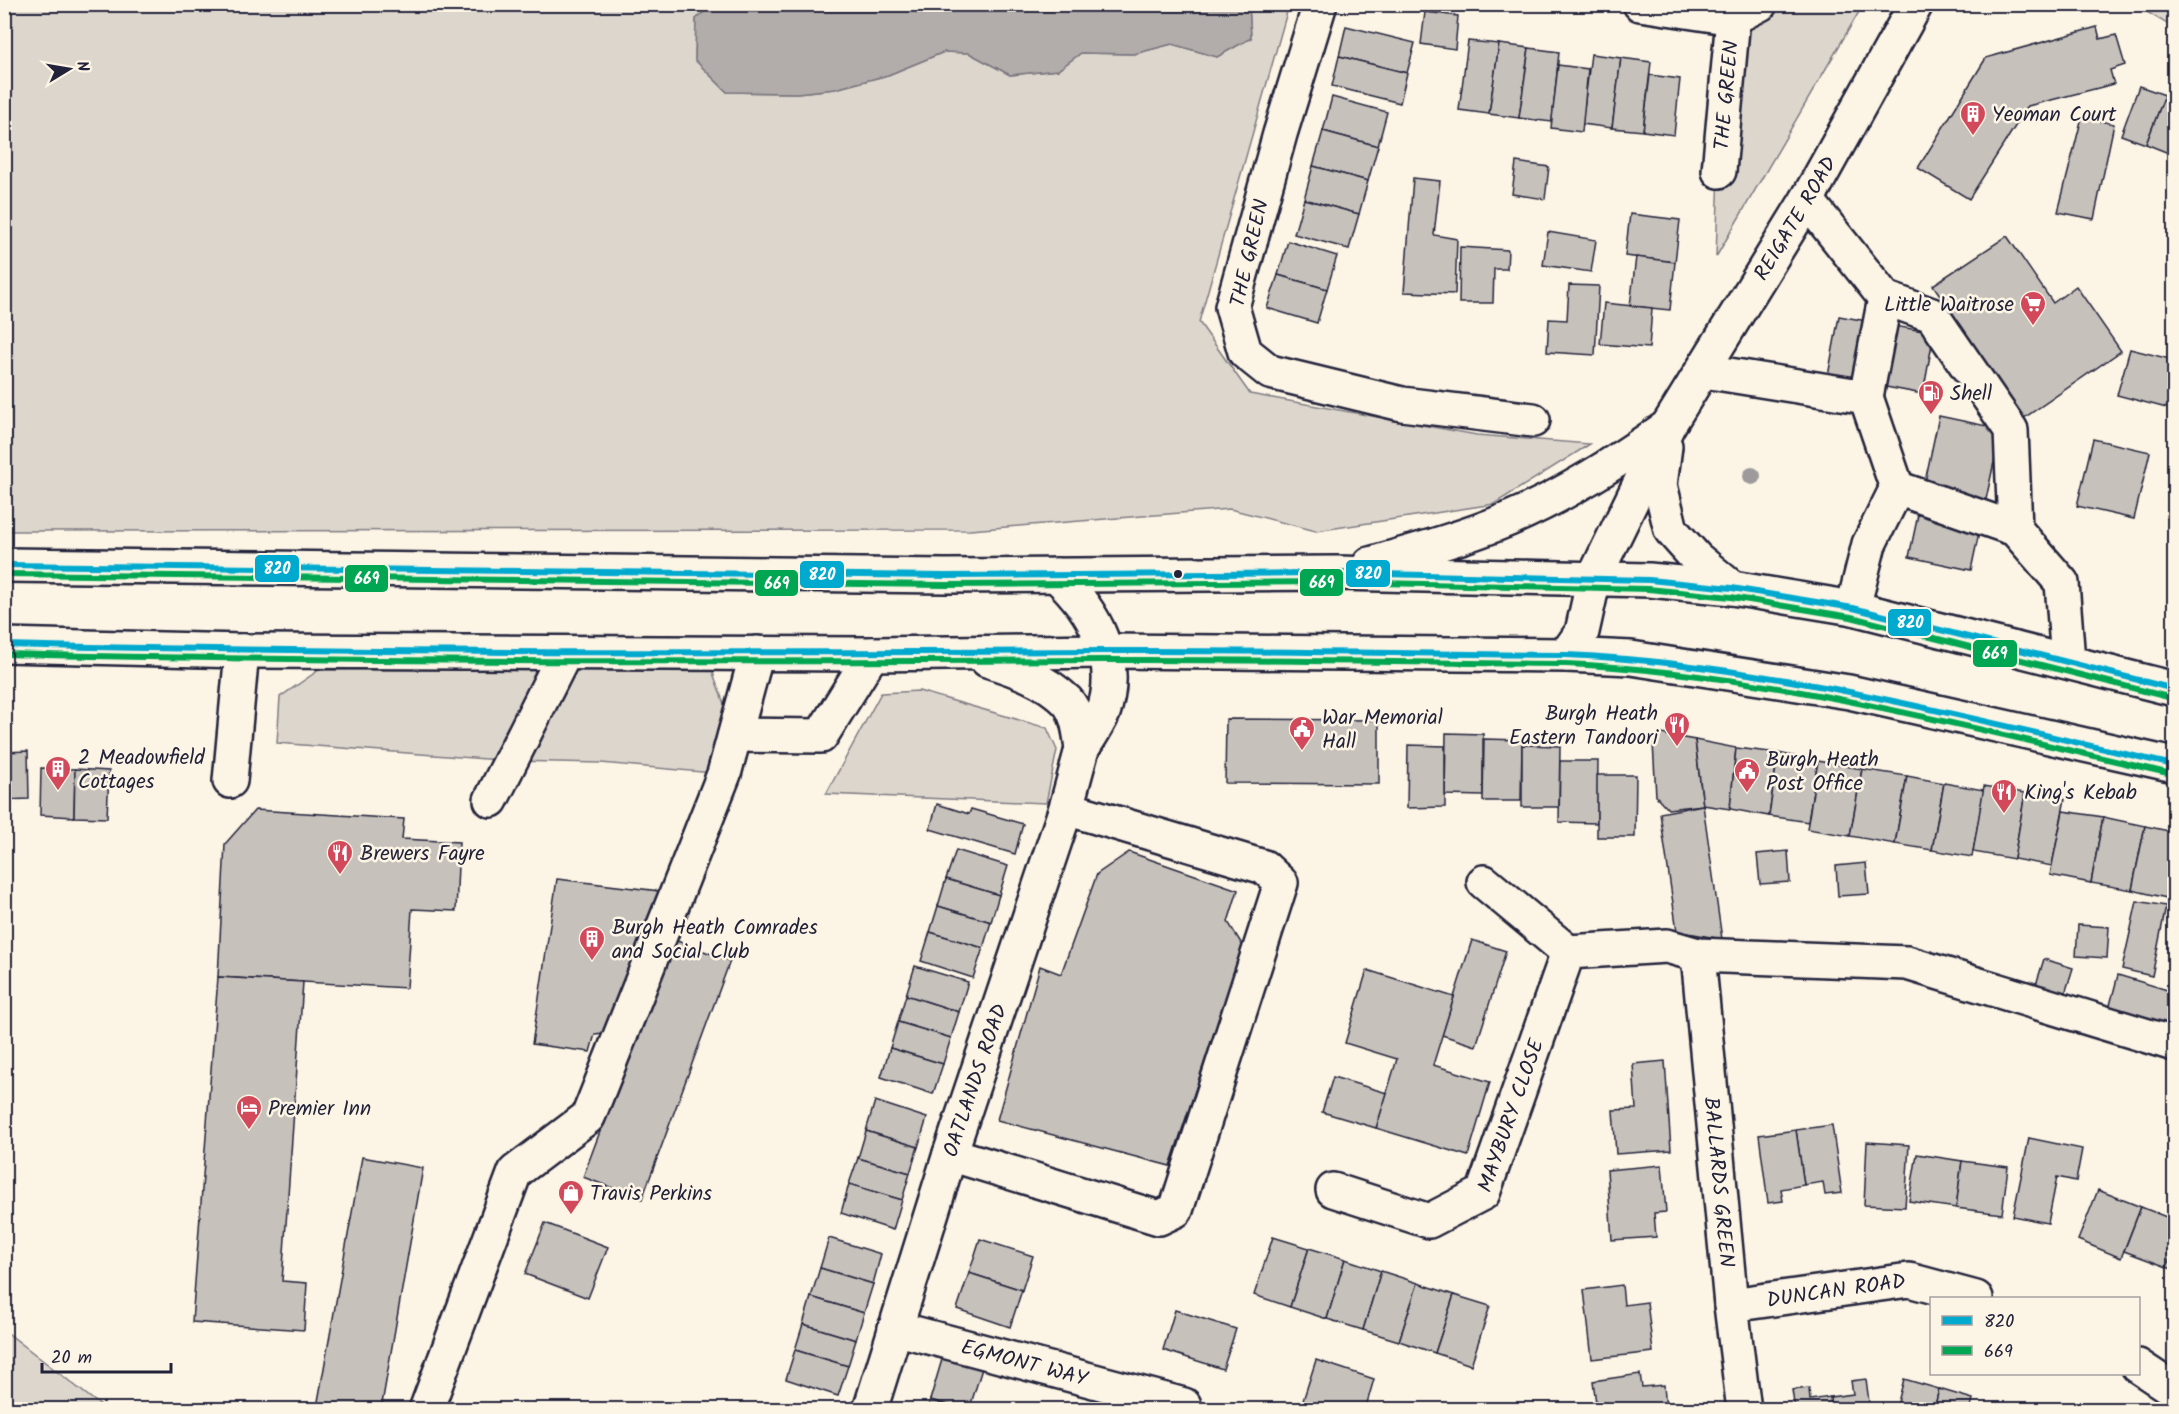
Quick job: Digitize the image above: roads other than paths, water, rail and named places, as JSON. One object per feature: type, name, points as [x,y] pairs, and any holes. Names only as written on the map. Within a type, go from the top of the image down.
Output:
[{"type":"main road","name":"THE GREEN","points":[[1320,4],[1280,134],[1232,307],[1245,352],[1270,372],[1401,404],[1533,420]]},
{"type":"main road","name":"THE GREEN","points":[[1640,4],[1746,11],[1719,171]]},
{"type":"main road","name":"REIGATE ROAD","points":[[1668,426],[1704,371],[1807,200],[1916,4]]},
{"type":"main road","points":[[1807,200],[1885,298],[1932,315],[2011,430],[2015,529]]},
{"type":"main road","points":[[1853,608],[1869,544],[1897,488],[1866,398],[1885,298]]},
{"type":"main road","points":[[1704,371],[1866,398]]},
{"type":"main road","points":[[1337,573],[1430,547],[1518,515],[1602,472],[1668,426]]},
{"type":"main road","points":[[1566,655],[1582,632],[1594,578],[1668,426]]},
{"type":"main road","points":[[1668,426],[1660,485],[1671,530],[1696,558],[1732,588]]},
{"type":"main road","points":[[1897,488],[2015,529],[2062,582],[2068,661]]},
{"type":"main road","points":[[4,565],[1056,575],[1337,573],[1650,580],[1732,588],[1853,608],[2175,689]]},
{"type":"main road","points":[[1056,575],[1077,594],[1095,619],[1106,651],[1108,688],[1103,713],[1082,750]]},
{"type":"main road","points":[[1594,578],[1594,604],[1603,624],[1613,642],[1631,658]]},
{"type":"main road","points":[[4,645],[242,651],[964,654],[1106,651],[1566,655],[1631,658],[1848,692],[2175,765]]},
{"type":"main road","points":[[230,781],[242,651]]},
{"type":"main road","points":[[491,800],[565,653]]},
{"type":"main road","points":[[426,1410],[515,1172],[588,1117],[724,774],[757,654]]},
{"type":"main road","points":[[735,735],[821,736],[872,654]]},
{"type":"main road","points":[[964,654],[1022,671],[1068,701],[1079,724],[1082,750]]},
{"type":"main road","name":"OATLANDS ROAD","points":[[870,1410],[950,1154],[1066,808],[1082,750]]},
{"type":"main road","points":[[950,1154],[1159,1218],[1176,1209],[1281,883],[1264,867],[1066,808]]},
{"type":"main road","points":[[1484,882],[1568,952],[1666,946],[1698,955],[1907,963],[2175,1044]]},
{"type":"main road","name":"MAYBURY CLOSE","points":[[1333,1190],[1429,1221],[1483,1193],[1568,952]]},
{"type":"main road","name":"BALLARDS GREEN","points":[[1698,955],[1731,1305],[1744,1410]]},
{"type":"main road","name":"DUNCAN ROAD","points":[[1731,1305],[1910,1280],[1969,1297]]},
{"type":"main road","name":"EGMONT WAY","points":[[895,1328],[1184,1405],[1182,1410]]},
{"type":"main road","points":[[2140,1367],[2175,1390]]},
{"type":"place","name":"Yeoman Court","points":[[1973,137]]},
{"type":"place","name":"Little Waitrose","points":[[2033,327]]},
{"type":"place","name":"Shell","points":[[1931,416]]},
{"type":"place","name":"Burgh Heath Eastern Tandoori","points":[[1677,748]]},
{"type":"place","name":"War Memorial Hall","points":[[1302,752]]},
{"type":"place","name":"2 Meadowfield Cottages","points":[[58,792]]},
{"type":"place","name":"Burgh Heath Post Office","points":[[1747,794]]},
{"type":"place","name":"King's Kebab","points":[[2004,815]]},
{"type":"place","name":"Brewers Fayre","points":[[340,876]]},
{"type":"place","name":"Burgh Heath Comrades and Social Club","points":[[592,962]]},
{"type":"place","name":"Premier Inn","points":[[249,1131]]},
{"type":"place","name":"Travis Perkins","points":[[571,1216]]}]
